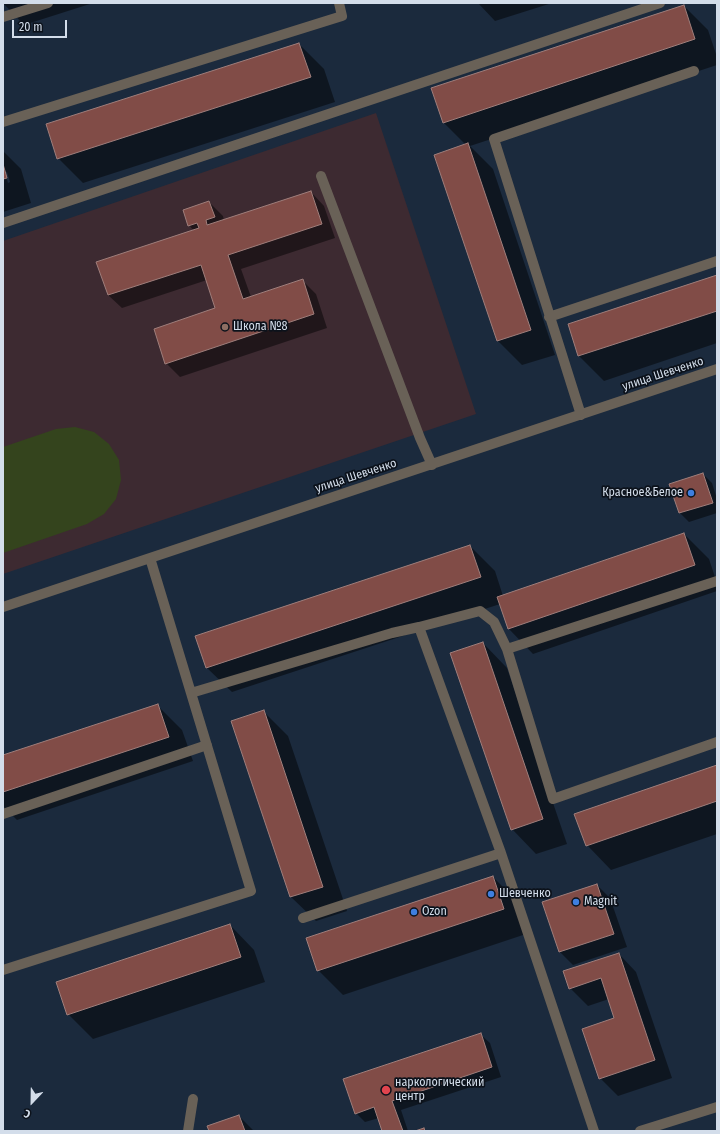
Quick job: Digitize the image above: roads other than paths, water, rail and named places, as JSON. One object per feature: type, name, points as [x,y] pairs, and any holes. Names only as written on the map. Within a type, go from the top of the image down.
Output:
[{"type":"street","points":[[3,17],[48,3]]},
{"type":"street","points":[[3,122],[342,16],[339,3]]},
{"type":"street","points":[[3,223],[660,3]]},
{"type":"street","points":[[581,415],[494,139],[694,71]]},
{"type":"street","points":[[321,176],[417,431],[432,465]]},
{"type":"street","points":[[549,317],[717,261]]},
{"type":"street","name":"улица Шевченко","points":[[3,607],[717,369]]},
{"type":"street","points":[[3,970],[251,891],[150,558]]},
{"type":"street","points":[[507,649],[717,581]]},
{"type":"street","points":[[191,693],[392,634],[480,611],[494,622],[507,649],[553,799],[717,742]]},
{"type":"street","points":[[419,628],[501,852],[594,1131]]},
{"type":"street","points":[[3,814],[207,746]]},
{"type":"street","points":[[303,918],[501,852]]},
{"type":"street","points":[[188,1131],[193,1099]]},
{"type":"street","points":[[640,1131],[717,1107]]},
{"type":"place","name":"Школа №8","points":[[225,327]]},
{"type":"place","name":"Красное&Белое","points":[[691,493]]},
{"type":"place","name":"Шевченко","points":[[491,894]]},
{"type":"place","name":"Magnit","points":[[576,902]]},
{"type":"place","name":"Ozon","points":[[414,912]]},
{"type":"place","name":"наркологический центр","points":[[386,1090]]}]
